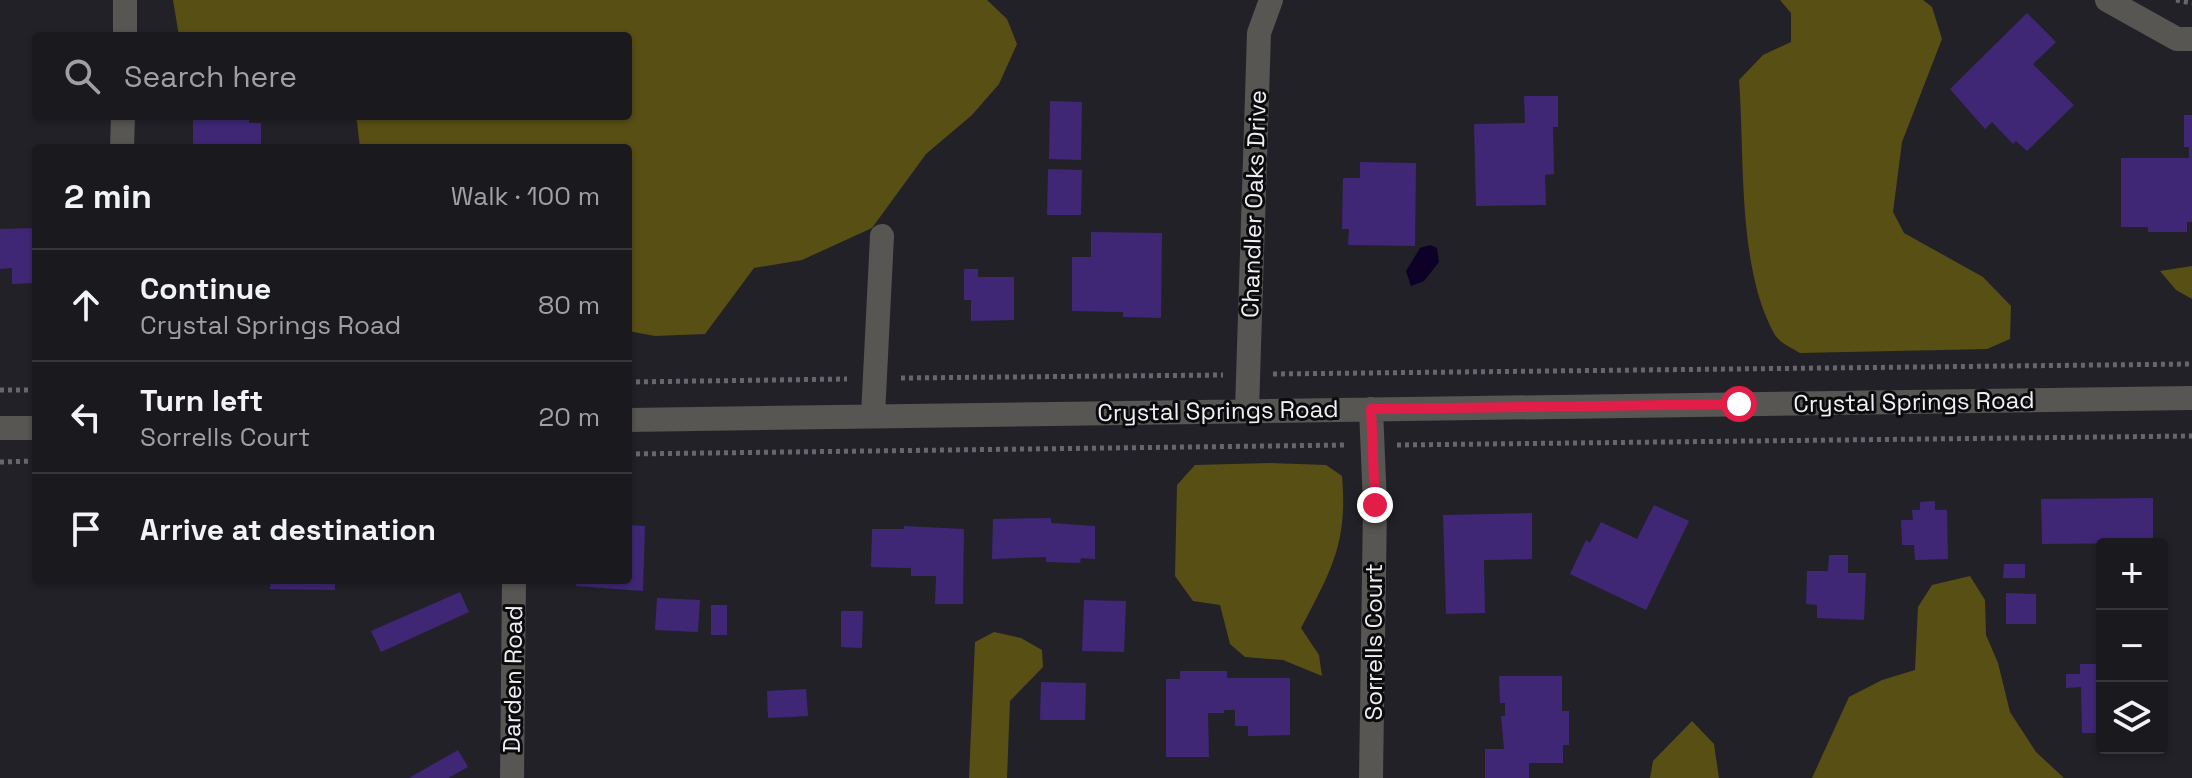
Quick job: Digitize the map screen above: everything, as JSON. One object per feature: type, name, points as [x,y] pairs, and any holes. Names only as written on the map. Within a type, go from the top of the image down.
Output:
[{"type":"street","points":[[125,0],[125,32]]},
{"type":"street","name":"Chandler Oaks Drive","points":[[1247,410],[1259,33],[1271,0]]},
{"type":"street","points":[[2107,0],[2177,39],[2192,39]]},
{"type":"street","points":[[122,144],[123,120]]},
{"type":"street","points":[[873,416],[882,236]]},
{"type":"street","name":"Crystal Springs Road","points":[[632,420],[2192,398]]},
{"type":"street","name":"Sorrells Court","points":[[1371,409],[1371,778]]},
{"type":"street","points":[[0,428],[32,428]]},
{"type":"street","name":"Darden Road","points":[[512,778],[514,584]]},
{"type":"path","points":[[2176,0],[2192,3]]},
{"type":"path","points":[[632,382],[2192,364]]},
{"type":"path","points":[[0,390],[32,390]]},
{"type":"path","points":[[632,454],[2192,436]]},
{"type":"path","points":[[0,462],[32,461]]},
{"type":"shaded area","points":[[173,0],[987,0],[1007,19],[1017,44],[999,84],[972,115],[926,154],[872,228],[802,260],[754,268],[705,334],[655,336],[632,332],[632,144],[360,144],[356,120],[632,120],[632,32],[178,32]]},
{"type":"shaded area","points":[[1780,0],[1923,0],[1932,7],[1942,39],[1902,142],[1893,212],[1904,233],[1983,277],[2011,306],[2010,339],[1987,349],[1800,353],[1775,335],[1754,278],[1748,245],[1739,80],[1763,55],[1791,42],[1791,13]]},
{"type":"shaded area","points":[[1430,245],[1437,248],[1439,262],[1424,281],[1411,286],[1406,271],[1420,248]]},
{"type":"shaded area","points":[[2192,266],[2192,299],[2176,290],[2160,271]]},
{"type":"shaded area","points":[[1195,465],[1326,465],[1342,476],[1340,539],[1329,573],[1301,628],[1319,655],[1322,676],[1283,660],[1245,657],[1230,644],[1220,605],[1193,601],[1175,576],[1177,485]]},
{"type":"shaded area","points":[[1970,576],[1985,600],[1986,635],[1998,663],[2010,712],[2036,752],[2064,778],[1812,778],[1849,697],[1882,680],[1915,670],[1918,607],[1932,585]]},
{"type":"shaded area","points":[[994,632],[1021,638],[1042,650],[1043,667],[1010,701],[1007,778],[969,778],[975,642]]},
{"type":"shaded area","points":[[1692,721],[1714,744],[1719,778],[1650,778],[1653,761]]},
{"type":"building","points":[[2027,13],[2056,42],[2033,64],[2074,105],[2027,151],[2016,141],[2013,144],[1992,122],[1985,129],[1950,89]]},
{"type":"building","points":[[1524,96],[1558,96],[1558,127],[1553,127],[1554,174],[1545,175],[1546,205],[1476,206],[1474,124],[1525,123]]},
{"type":"building","points":[[1050,101],[1082,102],[1081,160],[1049,159]]},
{"type":"building","points":[[2184,115],[2192,115],[2192,222],[2187,222],[2187,232],[2148,232],[2148,227],[2121,227],[2121,158],[2189,158],[2189,147],[2184,147]]},
{"type":"building","points":[[193,120],[249,120],[249,123],[261,123],[261,144],[193,144]]},
{"type":"building","points":[[1360,162],[1416,163],[1415,246],[1348,245],[1349,229],[1342,229],[1343,178],[1360,178]]},
{"type":"building","points":[[1048,169],[1082,170],[1081,215],[1047,215]]},
{"type":"building","points":[[32,228],[32,283],[12,284],[12,268],[0,269],[0,229]]},
{"type":"building","points":[[1091,232],[1162,233],[1161,318],[1123,317],[1123,312],[1072,311],[1072,257],[1091,257]]},
{"type":"building","points":[[964,269],[978,269],[978,277],[1014,277],[1014,320],[971,321],[971,300],[964,300]]},
{"type":"building","points":[[2153,498],[2153,538],[2096,538],[2096,544],[2042,544],[2041,499]]},
{"type":"building","points":[[1935,501],[1935,510],[1947,510],[1948,559],[1915,560],[1914,545],[1902,545],[1901,520],[1913,520],[1912,510],[1920,510],[1920,502]]},
{"type":"building","points":[[1654,505],[1689,521],[1646,610],[1570,574],[1586,540],[1590,543],[1601,522],[1637,539]]},
{"type":"building","points":[[1532,513],[1532,559],[1484,560],[1485,613],[1446,614],[1443,515]]},
{"type":"building","points":[[1051,518],[1051,523],[1095,526],[1095,559],[1081,558],[1080,563],[1046,562],[1046,557],[992,559],[993,519]]},
{"type":"building","points":[[632,525],[645,526],[643,591],[576,586],[632,584]]},
{"type":"building","points":[[904,526],[964,529],[963,604],[935,604],[936,576],[911,576],[911,568],[871,567],[872,529],[904,529]]},
{"type":"building","points":[[1829,555],[1848,555],[1848,573],[1866,573],[1864,620],[1817,618],[1817,605],[1806,604],[1807,571],[1828,571]]},
{"type":"building","points":[[2004,564],[2025,564],[2025,578],[2003,578]]},
{"type":"building","points":[[271,584],[335,584],[335,590],[270,589]]},
{"type":"building","points":[[460,592],[469,612],[381,652],[371,631]]},
{"type":"building","points":[[2006,593],[2036,594],[2036,624],[2006,624]]},
{"type":"building","points":[[657,598],[700,600],[698,632],[655,630]]},
{"type":"building","points":[[1084,600],[1126,601],[1124,652],[1082,651]]},
{"type":"building","points":[[711,605],[727,605],[727,635],[711,635]]},
{"type":"building","points":[[841,611],[863,611],[862,648],[841,647]]},
{"type":"building","points":[[2080,664],[2096,664],[2096,733],[2082,733],[2081,687],[2066,688],[2066,674],[2080,674]]},
{"type":"building","points":[[1180,671],[1227,671],[1227,678],[1290,678],[1290,735],[1248,736],[1248,726],[1235,726],[1235,710],[1224,710],[1224,713],[1208,713],[1209,757],[1166,757],[1166,679],[1180,679]]},
{"type":"building","points":[[1499,676],[1562,676],[1562,711],[1569,711],[1569,745],[1563,745],[1563,763],[1529,763],[1529,778],[1485,778],[1485,749],[1504,749],[1501,716],[1505,716],[1505,703],[1500,703]]},
{"type":"building","points":[[1041,682],[1086,683],[1085,720],[1040,720]]},
{"type":"building","points":[[806,689],[808,716],[768,718],[767,691]]},
{"type":"building","points":[[458,750],[468,767],[448,778],[409,778]]},
{"type":"route","points":[[1375,505],[1371,409],[1739,404]]}]
